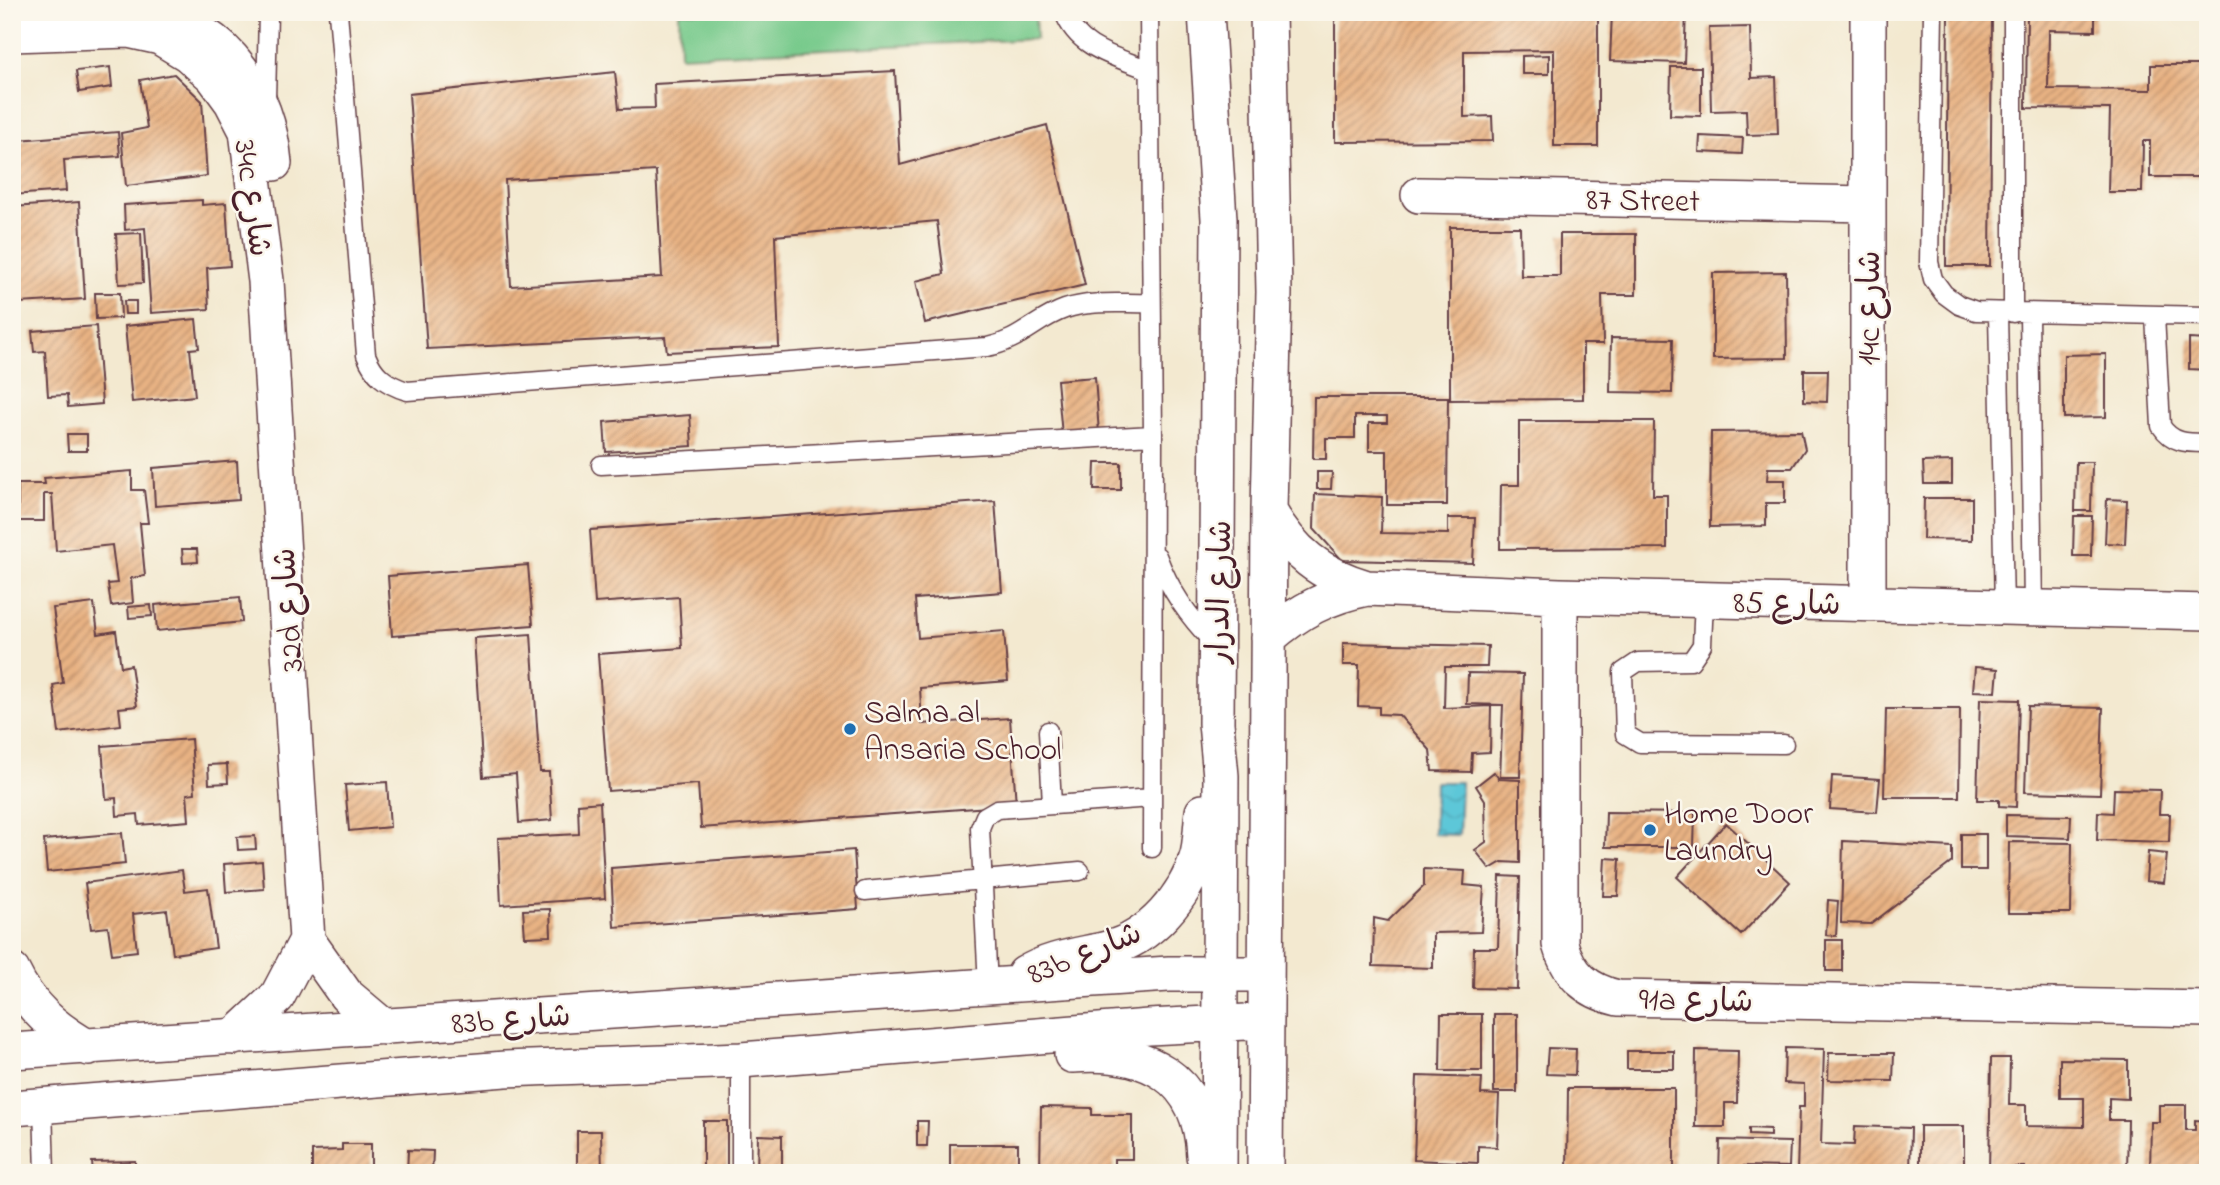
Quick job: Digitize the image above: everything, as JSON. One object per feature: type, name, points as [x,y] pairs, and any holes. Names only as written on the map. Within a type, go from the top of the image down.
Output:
[{"type":"street","name":"34c شارع","points":[[91,12],[163,18],[207,37],[243,70],[265,112],[272,135],[275,195],[266,281]]},
{"type":"street","name":"شارع الدرار","points":[[1206,12],[1219,219],[1216,723],[1221,776],[1219,1173]]},
{"type":"street","name":"شارع الدرار","points":[[1265,1173],[1269,511],[1274,292],[1268,12]]},
{"type":"street","name":"14c شارع","points":[[1868,12],[1868,603]]},
{"type":"street","name":"34c شارع","points":[[12,34],[128,30],[160,37],[188,54],[213,76],[232,102],[247,131],[266,281]]},
{"type":"street","name":"87 Street","points":[[1419,195],[1868,204]]},
{"type":"street","name":"32d شارع","points":[[266,281],[307,940]]},
{"type":"street","name":"شارع 85","points":[[1269,511],[1281,533],[1298,553],[1342,581],[1367,587],[1560,596],[2208,612]]},
{"type":"street","name":"شارع 85","points":[[1268,638],[1314,604],[1339,593],[1367,587]]},
{"type":"street","name":"91a شارع","points":[[1560,596],[1560,944],[1570,970],[1591,989],[1618,998],[2208,1009]]},
{"type":"street","name":"83b شارع","points":[[999,985],[1045,963],[1110,949],[1134,938],[1171,906],[1198,855],[1206,767],[1216,723]]},
{"type":"street","points":[[234,1037],[277,997],[307,940],[340,989],[384,1027]]},
{"type":"street","points":[[12,971],[35,1009],[60,1032],[89,1048]]},
{"type":"street","name":"83b شارع","points":[[12,1051],[89,1048],[1169,974],[1265,975]]},
{"type":"street","name":"83b شارع","points":[[27,1107],[505,1069],[741,1060],[1221,1022],[1266,1021]]},
{"type":"street","name":"83b شارع","points":[[960,1043],[1003,1058],[1101,1052],[1148,1062],[1167,1074],[1192,1103],[1200,1121],[1205,1173]]},
{"type":"lane","points":[[265,112],[268,12]]},
{"type":"lane","points":[[338,12],[366,355],[381,379],[393,387],[407,391],[987,347],[1014,339],[1066,309],[1081,305],[1152,303]]},
{"type":"lane","points":[[1064,12],[1069,24],[1081,39],[1149,70]]},
{"type":"lane","points":[[1149,12],[1153,435],[1152,848]]},
{"type":"lane","points":[[1933,12],[1929,262],[1933,279],[1944,294],[1959,305],[2014,313],[2208,316]]},
{"type":"lane","points":[[2013,12],[2019,608]]},
{"type":"lane","points":[[2014,313],[2019,608]]},
{"type":"lane","points":[[2155,316],[2158,418],[2161,426],[2166,434],[2181,443],[2208,443]]},
{"type":"lane","points":[[601,466],[1153,435]]},
{"type":"lane","points":[[1152,543],[1167,582],[1188,617],[1217,646]]},
{"type":"lane","points":[[1703,600],[1702,645],[1697,656],[1684,662],[1638,662],[1623,672],[1625,734],[1640,743],[1784,744]]},
{"type":"lane","points":[[1048,732],[1052,804]]},
{"type":"lane","points":[[999,985],[983,881],[980,828],[985,816],[997,809],[1152,798]]},
{"type":"lane","points":[[865,891],[1080,871]]},
{"type":"lane","points":[[741,1060],[741,1173]]},
{"type":"lane","points":[[27,1107],[45,1173]]},
{"type":"green space","points":[[679,12],[1035,12],[1036,39],[680,56]]},
{"type":"water","points":[[1435,782],[1461,782],[1459,835],[1434,834]]},
{"type":"building","points":[[1335,12],[1598,12],[1598,146],[1554,146],[1554,50],[1464,51],[1464,117],[1492,116],[1493,141],[1335,142]]},
{"type":"building","points":[[1612,12],[1686,12],[1684,63],[1610,61]]},
{"type":"building","points":[[1948,12],[1992,12],[1990,266],[1946,266]]},
{"type":"building","points":[[2027,12],[2095,12],[2095,31],[2049,30],[2048,89],[2151,90],[2151,65],[2208,65],[2208,177],[2150,177],[2150,141],[2143,141],[2142,192],[2108,192],[2110,109],[2026,108]]},
{"type":"building","points":[[1750,27],[1751,78],[1776,77],[1778,134],[1747,135],[1746,110],[1711,111],[1709,28]]},
{"type":"building","points":[[1549,55],[1549,74],[1522,74],[1522,56]]},
{"type":"building","points":[[110,67],[112,87],[79,92],[76,71]]},
{"type":"building","points":[[1671,67],[1701,67],[1701,116],[1670,115]]},
{"type":"building","points":[[895,71],[900,165],[1047,125],[1085,285],[925,323],[916,281],[944,274],[937,221],[775,236],[779,347],[667,352],[665,337],[427,349],[409,94],[615,72],[619,109],[655,108],[654,84]],"holes":[[[656,171],[662,277],[511,286],[505,180]]]},
{"type":"building","points":[[174,74],[202,101],[207,176],[126,186],[121,133],[147,128],[140,80]]},
{"type":"building","points":[[118,132],[120,156],[64,160],[66,191],[12,195],[12,164],[20,164],[18,140]]},
{"type":"building","points":[[1700,136],[1743,138],[1742,154],[1699,152]]},
{"type":"building","points":[[202,200],[202,205],[226,203],[230,266],[207,268],[209,309],[151,313],[145,228],[125,230],[124,205]]},
{"type":"building","points":[[79,202],[85,299],[19,303],[14,207]]},
{"type":"building","points":[[1450,227],[1520,227],[1521,276],[1560,276],[1560,234],[1636,234],[1636,295],[1602,295],[1603,344],[1583,344],[1583,399],[1450,400]]},
{"type":"building","points":[[141,233],[143,283],[119,284],[116,234]]},
{"type":"building","points":[[1786,272],[1787,358],[1713,359],[1713,273]]},
{"type":"building","points":[[95,293],[120,293],[121,318],[96,319]]},
{"type":"building","points":[[124,301],[136,301],[136,314],[125,314]]},
{"type":"building","points":[[196,319],[199,348],[190,349],[195,396],[132,402],[125,326]]},
{"type":"building","points":[[96,326],[102,404],[68,407],[67,395],[48,396],[45,351],[34,352],[32,331]]},
{"type":"building","points":[[1611,338],[1673,339],[1672,393],[1610,392]]},
{"type":"building","points":[[2189,339],[2208,340],[2208,370],[2189,369]]},
{"type":"building","points":[[2106,354],[2106,417],[2064,418],[2064,355]]},
{"type":"building","points":[[1804,370],[1828,370],[1827,402],[1804,401]]},
{"type":"building","points":[[1095,377],[1099,433],[1062,435],[1057,380]]},
{"type":"building","points":[[1314,397],[1448,397],[1447,505],[1387,505],[1387,451],[1369,451],[1369,423],[1387,423],[1387,416],[1355,416],[1355,438],[1326,438],[1326,459],[1313,459]]},
{"type":"building","points":[[690,415],[692,446],[606,452],[604,422]]},
{"type":"building","points":[[1519,421],[1654,421],[1653,495],[1667,495],[1667,548],[1500,549],[1501,485],[1519,485]]},
{"type":"building","points":[[1801,431],[1805,449],[1792,468],[1768,468],[1767,480],[1785,480],[1785,503],[1766,503],[1766,526],[1710,527],[1711,432]]},
{"type":"building","points":[[67,434],[87,434],[87,451],[68,451]]},
{"type":"building","points":[[237,461],[239,500],[155,506],[153,468]]},
{"type":"building","points":[[1952,461],[1952,484],[1924,484],[1923,462]]},
{"type":"building","points":[[2076,462],[2092,462],[2091,511],[2075,511]]},
{"type":"building","points":[[1095,463],[1121,463],[1121,490],[1094,490]]},
{"type":"building","points":[[132,471],[132,490],[144,490],[148,523],[140,523],[145,576],[131,578],[133,603],[111,606],[108,584],[117,583],[112,545],[56,551],[52,494],[44,494],[44,521],[18,521],[18,484],[45,484],[44,478]]},
{"type":"building","points":[[1317,472],[1332,472],[1331,489],[1317,489]]},
{"type":"building","points":[[1315,494],[1382,497],[1381,533],[1448,534],[1448,518],[1475,518],[1473,563],[1342,560],[1314,529]]},
{"type":"building","points":[[1924,498],[1972,498],[1972,540],[1923,539]]},
{"type":"building","points":[[2107,499],[2127,500],[2125,544],[2105,543]]},
{"type":"building","points":[[995,501],[1002,592],[915,599],[918,638],[1004,631],[1008,681],[920,688],[922,724],[1010,718],[1016,805],[701,828],[698,784],[608,791],[598,654],[682,648],[679,597],[595,603],[590,530]]},
{"type":"building","points":[[2074,516],[2092,516],[2091,556],[2073,556]]},
{"type":"building","points":[[182,549],[197,549],[198,562],[183,563]]},
{"type":"building","points":[[528,565],[533,625],[392,636],[388,576]]},
{"type":"building","points":[[240,597],[242,622],[157,631],[155,605]]},
{"type":"building","points":[[94,603],[98,634],[116,631],[121,667],[131,665],[137,706],[119,708],[121,725],[59,733],[53,685],[63,683],[53,608]]},
{"type":"building","points":[[151,605],[152,616],[129,618],[128,607]]},
{"type":"building","points":[[531,634],[540,772],[549,772],[552,820],[519,823],[516,774],[483,777],[474,638]]},
{"type":"building","points":[[1343,643],[1488,646],[1487,667],[1445,667],[1444,708],[1491,706],[1490,752],[1472,753],[1471,772],[1432,771],[1430,750],[1399,715],[1379,714],[1379,707],[1358,706],[1359,665],[1343,665]]},
{"type":"building","points":[[1975,667],[1998,669],[1996,692],[1973,691]]},
{"type":"building","points":[[1468,673],[1523,674],[1520,777],[1500,777],[1503,705],[1467,704]]},
{"type":"building","points":[[1980,699],[2019,700],[2016,807],[1999,806],[1999,800],[1977,800]]},
{"type":"building","points":[[2028,706],[2103,708],[2100,794],[2025,792]]},
{"type":"building","points":[[1886,709],[1960,709],[1959,797],[1884,797]]},
{"type":"building","points":[[191,739],[195,793],[187,794],[189,821],[139,825],[138,814],[117,816],[116,798],[106,799],[102,746]]},
{"type":"building","points":[[227,764],[228,783],[209,784],[208,765]]},
{"type":"building","points":[[1494,772],[1499,779],[1520,780],[1520,863],[1502,862],[1490,869],[1475,850],[1486,842],[1485,800],[1476,786]]},
{"type":"building","points":[[1832,776],[1880,779],[1877,812],[1830,809]]},
{"type":"building","points":[[387,782],[390,827],[349,831],[345,785]]},
{"type":"building","points":[[2114,789],[2160,790],[2159,814],[2170,814],[2169,842],[2097,840],[2098,812],[2113,813]]},
{"type":"building","points":[[600,802],[605,898],[501,905],[498,838],[579,834],[578,804]]},
{"type":"building","name":"Home Door Laundry","points":[[1606,812],[1695,813],[1694,847],[1605,847]]},
{"type":"building","points":[[2006,815],[2071,816],[2070,838],[2006,836]]},
{"type":"building","points":[[1726,823],[1790,882],[1741,935],[1677,877]]},
{"type":"building","points":[[122,833],[125,864],[47,872],[44,840]]},
{"type":"building","points":[[1961,834],[1986,834],[1986,870],[1961,870]]},
{"type":"building","points":[[255,836],[256,849],[238,850],[237,837]]},
{"type":"building","points":[[1843,841],[1952,847],[1952,862],[1871,924],[1841,923]]},
{"type":"building","points":[[2009,842],[2072,843],[2071,913],[2008,913]]},
{"type":"building","points":[[854,850],[858,909],[614,927],[611,868]]},
{"type":"building","points":[[2148,852],[2167,854],[2164,883],[2146,881]]},
{"type":"building","points":[[1605,858],[1620,859],[1618,896],[1603,896]]},
{"type":"building","points":[[262,861],[264,889],[226,892],[224,864]]},
{"type":"building","points":[[1424,869],[1465,871],[1464,885],[1484,887],[1481,932],[1433,933],[1433,968],[1373,966],[1374,918],[1388,921],[1424,886]]},
{"type":"building","points":[[182,870],[185,891],[208,888],[216,948],[173,954],[167,910],[133,914],[137,951],[112,954],[108,927],[91,929],[85,883]]},
{"type":"building","points":[[1500,876],[1520,877],[1517,989],[1473,988],[1474,948],[1498,948]]},
{"type":"building","points":[[1828,900],[1838,901],[1836,936],[1826,935]]},
{"type":"building","points":[[550,909],[551,936],[525,937],[523,910]]},
{"type":"building","points":[[1826,940],[1842,940],[1842,971],[1826,971]]},
{"type":"building","points":[[1441,1014],[1482,1014],[1482,1071],[1440,1071]]},
{"type":"building","points":[[1494,1014],[1517,1014],[1517,1092],[1494,1092]]},
{"type":"building","points":[[1548,1048],[1576,1049],[1575,1075],[1546,1074]]},
{"type":"building","points":[[1785,1048],[1824,1049],[1821,1144],[1854,1145],[1855,1126],[1911,1128],[1910,1173],[1797,1173],[1799,1107],[1804,1107],[1804,1084],[1784,1083]]},
{"type":"building","points":[[1696,1050],[1738,1051],[1737,1103],[1725,1103],[1725,1127],[1695,1127]]},
{"type":"building","points":[[1627,1051],[1674,1051],[1674,1069],[1627,1069]]},
{"type":"building","points":[[1829,1053],[1894,1053],[1893,1081],[1828,1080]]},
{"type":"building","points":[[1991,1058],[2010,1058],[2009,1105],[2026,1105],[2026,1126],[2084,1127],[2084,1098],[2060,1098],[2060,1059],[2128,1060],[2128,1099],[2109,1098],[2109,1120],[2128,1120],[2127,1173],[2025,1173],[2025,1167],[2015,1167],[2015,1173],[1989,1173]]},
{"type":"building","points":[[1417,1076],[1482,1078],[1481,1094],[1499,1095],[1497,1147],[1478,1146],[1478,1163],[1414,1160]]},
{"type":"building","points":[[1568,1088],[1674,1088],[1674,1173],[1567,1173]]},
{"type":"building","points":[[2159,1105],[2186,1105],[2186,1130],[2195,1130],[2195,1120],[2208,1121],[2208,1173],[2150,1173],[2151,1122],[2159,1122]]},
{"type":"building","points":[[1041,1107],[1092,1108],[1092,1115],[1132,1115],[1132,1159],[1114,1159],[1114,1168],[1109,1173],[1040,1173]]},
{"type":"building","points":[[703,1121],[727,1121],[727,1173],[703,1173]]},
{"type":"building","points":[[917,1121],[928,1121],[927,1146],[917,1146]]},
{"type":"building","points":[[1920,1126],[1964,1126],[1964,1173],[1920,1173]]},
{"type":"building","points":[[1749,1128],[1770,1129],[1770,1136],[1749,1135]]},
{"type":"building","points":[[577,1131],[601,1131],[602,1173],[577,1173]]},
{"type":"building","points":[[758,1135],[782,1136],[782,1173],[757,1173]]},
{"type":"building","points":[[1720,1140],[1790,1142],[1789,1167],[1744,1166],[1744,1173],[1719,1173]]},
{"type":"building","points":[[342,1144],[371,1144],[371,1173],[312,1173],[312,1151],[342,1150]]},
{"type":"building","points":[[950,1144],[1018,1144],[1018,1173],[950,1173]]},
{"type":"building","points":[[408,1150],[433,1151],[432,1173],[407,1173]]},
{"type":"building","points":[[135,1161],[135,1173],[93,1173],[92,1162]]},
{"type":"building","points":[[641,1167],[675,1167],[675,1173],[641,1173]]},
{"type":"place","name":"Salma al Ansaria School","points":[[850,729]]},
{"type":"place","name":"Home Door Laundry","points":[[1650,830]]}]
